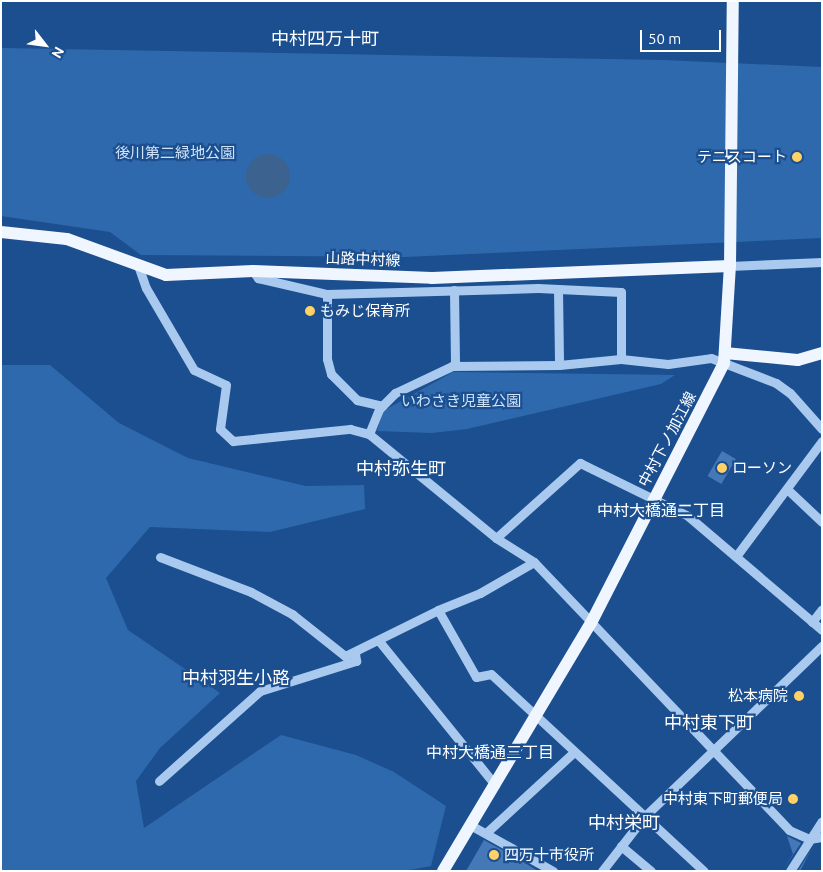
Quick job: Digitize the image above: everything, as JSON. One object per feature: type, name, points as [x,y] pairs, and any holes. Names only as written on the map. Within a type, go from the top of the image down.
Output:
[{"type":"main road","name":"中村下ノ加江線","points":[[443,871],[472,826],[591,623],[724,358],[730,260],[733,1]]},
{"type":"main road","name":"山路中村線","points":[[1,232],[67,240],[139,268],[166,275],[253,271],[432,278],[730,260]]},
{"type":"main road","points":[[724,358],[798,360],[822,353]]},
{"type":"street","points":[[730,260],[822,262]]},
{"type":"street","points":[[139,268],[146,288],[194,370],[226,384],[220,429],[233,441],[350,429],[369,434],[496,538],[534,562],[790,830],[809,839],[822,837]]},
{"type":"street","points":[[253,271],[258,278],[327,294],[558,289],[621,292],[621,358]]},
{"type":"street","points":[[558,289],[559,365]]},
{"type":"street","points":[[454,290],[455,366]]},
{"type":"street","points":[[327,294],[327,359],[331,374],[357,400],[382,406]]},
{"type":"street","points":[[369,434],[382,406],[395,393],[455,366],[559,365],[621,358],[668,364],[724,358],[776,383],[790,393],[822,429]]},
{"type":"street","points":[[737,555],[822,441]]},
{"type":"street","points":[[496,538],[580,463],[688,516],[737,555],[822,630]]},
{"type":"street","points":[[787,490],[822,522]]},
{"type":"street","points":[[160,558],[251,592],[292,614],[345,656],[355,653],[438,610],[480,593],[534,562]]},
{"type":"street","points":[[812,622],[822,609]]},
{"type":"street","points":[[438,610],[476,677],[491,674],[704,871]]},
{"type":"street","points":[[379,641],[495,785]]},
{"type":"street","points":[[602,871],[644,817],[822,646]]},
{"type":"street","points":[[159,781],[260,691],[356,661],[355,653]]},
{"type":"street","points":[[486,832],[574,752]]},
{"type":"street","points":[[790,871],[822,821]]},
{"type":"street","points":[[472,826],[486,832],[553,871]]},
{"type":"street","points":[[621,846],[651,871]]},
{"type":"green space","name":"後川第二緑地公園","points":[[1,48],[664,60],[822,67],[822,238],[405,257],[141,255],[110,232],[1,216]]},
{"type":"green space","points":[[1,365],[50,365],[119,423],[188,458],[306,486],[364,485],[365,509],[270,532],[150,527],[106,578],[128,630],[220,693],[160,748],[136,781],[144,828],[281,735],[356,755],[394,772],[446,806],[431,866],[404,871],[1,871]]},
{"type":"green space","name":"いわさき児童公園","points":[[453,372],[675,375],[661,384],[467,429],[432,433],[377,431],[383,411]]},
{"type":"shaded area","points":[[268,154],[280,158],[286,164],[290,176],[286,188],[280,194],[268,198],[256,194],[250,188],[246,176],[250,164],[256,158]]},
{"type":"building","name":"ローソン","points":[[722,451],[736,459],[721,484],[708,476]]},
{"type":"building","points":[[787,836],[801,843],[782,871],[793,854]]},
{"type":"building","name":"四万十市役所","points":[[484,840],[515,857],[538,871],[466,871]]},
{"type":"building","points":[[811,850],[800,871],[798,871]]},
{"type":"place","name":"テニスコート","points":[[797,157]]},
{"type":"place","name":"もみじ保育所","points":[[310,311]]},
{"type":"place","name":"ローソン","points":[[722,468]]},
{"type":"place","name":"松本病院","points":[[799,696]]},
{"type":"place","name":"中村東下町郵便局","points":[[793,799]]},
{"type":"place","name":"四万十市役所","points":[[494,855]]},
{"type":"district","name":"中村四万十町","points":[[325,38]]},
{"type":"district","name":"中村弥生町","points":[[401,468]]},
{"type":"district","name":"中村大橋通二丁目","points":[[661,510]]},
{"type":"district","name":"中村羽生小路","points":[[236,677]]},
{"type":"district","name":"中村東下町","points":[[709,722]]},
{"type":"district","name":"中村大橋通三丁目","points":[[490,752]]},
{"type":"district","name":"中村栄町","points":[[624,822]]}]
